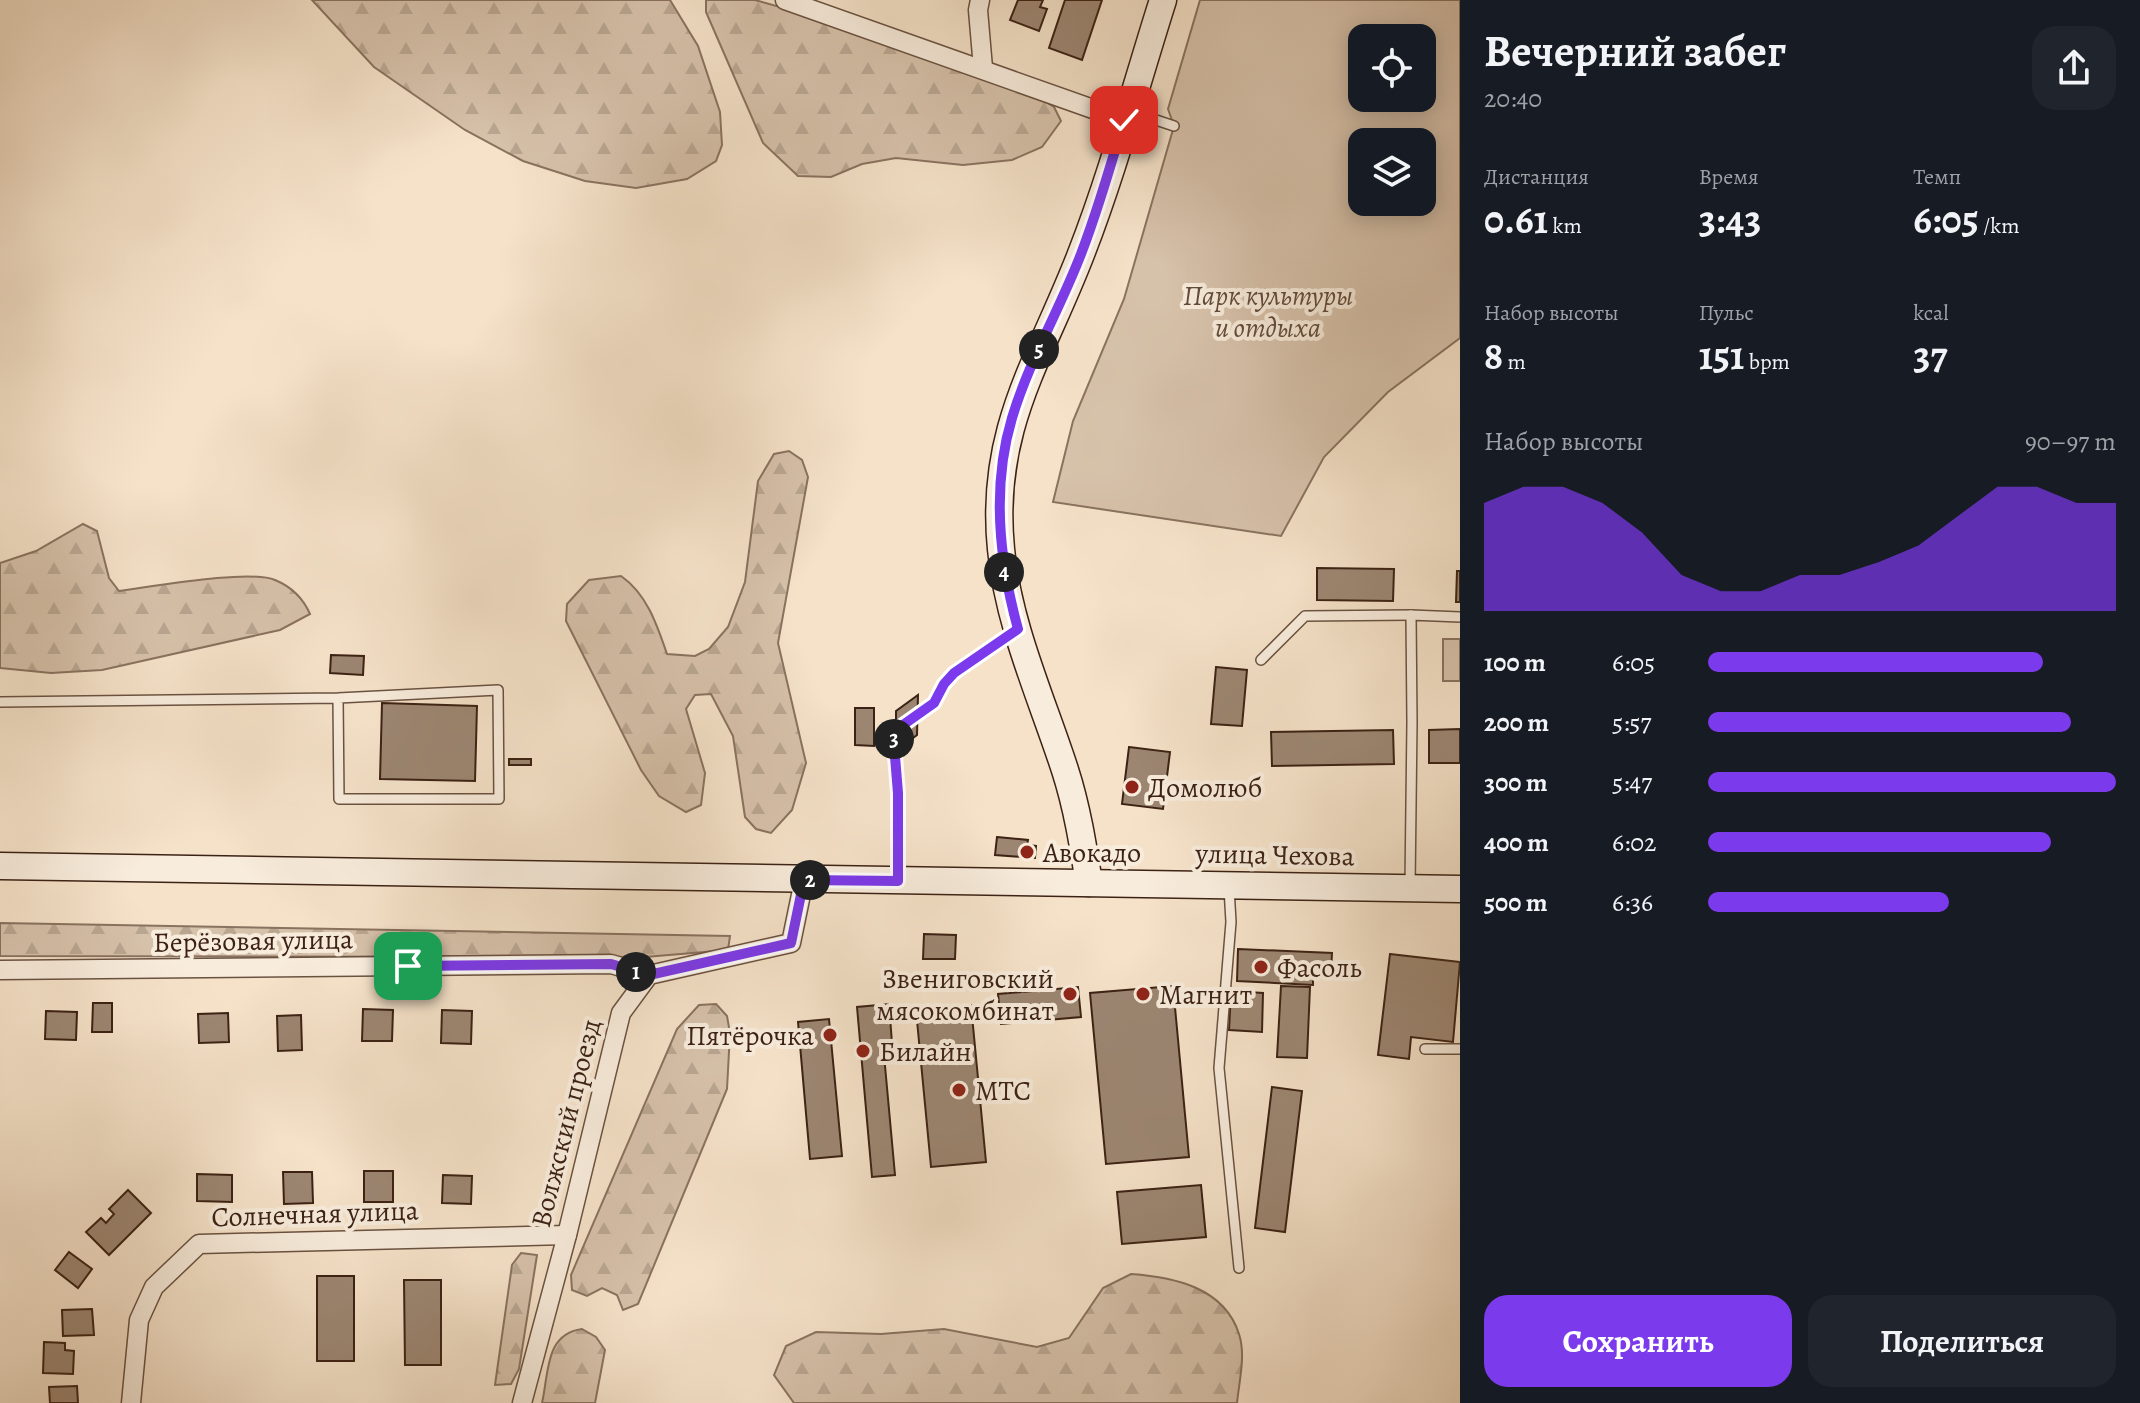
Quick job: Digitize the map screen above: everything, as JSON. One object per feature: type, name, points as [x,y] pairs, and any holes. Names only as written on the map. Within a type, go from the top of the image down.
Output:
[{"type":"street","points":[[785,0],[1124,120]]},
{"type":"street","points":[[980,0],[978,10],[983,68]]},
{"type":"street","points":[[1089,883],[1067,775],[1007,588],[1001,549],[1002,467],[1012,419],[1031,366],[1080,256],[1163,0]]},
{"type":"street","name":"улица Чехова","points":[[0,866],[1460,889]]},
{"type":"street","points":[[649,975],[791,943],[804,880]]},
{"type":"street","name":"Берёзовая улица","points":[[0,970],[611,964],[649,975]]},
{"type":"street","name":"Волжский проезд","points":[[522,1403],[621,1013],[649,975]]},
{"type":"street","name":"Солнечная улица","points":[[131,1403],[139,1320],[154,1287],[199,1244],[567,1235]]},
{"type":"lane","points":[[1124,120],[1150,118],[1174,126]]},
{"type":"lane","points":[[1410,888],[1411,615]]},
{"type":"lane","points":[[1261,660],[1305,616],[1460,617]]},
{"type":"lane","points":[[898,881],[898,793],[893,732],[934,703],[954,673],[1018,629]]},
{"type":"lane","points":[[0,702],[338,698],[498,690],[499,799],[339,799],[338,698]]},
{"type":"lane","points":[[1229,885],[1231,922],[1219,1068],[1239,1268]]},
{"type":"lane","points":[[1425,1049],[1460,1049]]},
{"type":"green space","points":[[312,0],[670,0],[698,46],[720,112],[722,145],[716,161],[687,179],[636,188],[585,181],[523,161],[465,130],[374,67]]},
{"type":"green space","points":[[706,0],[755,0],[870,32],[1027,90],[1054,107],[1061,121],[1042,147],[1012,160],[963,165],[896,158],[862,164],[831,177],[798,176],[763,143],[706,12]]},
{"type":"green space","name":"Парк культуры и отдыха","points":[[1200,0],[1460,0],[1460,338],[1388,392],[1324,457],[1281,536],[1053,502],[1073,421],[1124,299],[1174,126],[1168,109]]},
{"type":"green space","points":[[789,451],[802,460],[808,477],[778,643],[806,763],[792,810],[771,833],[756,829],[745,817],[733,736],[711,694],[695,695],[686,709],[705,773],[701,805],[686,812],[659,796],[641,770],[566,621],[567,604],[589,580],[621,576],[644,601],[667,654],[695,656],[709,649],[728,627],[745,582],[758,481],[774,454]]},
{"type":"green space","points":[[83,524],[97,531],[109,578],[119,591],[223,578],[262,577],[275,580],[292,590],[310,614],[280,630],[102,670],[51,673],[0,668],[0,563],[36,551]]},
{"type":"green space","points":[[1443,639],[1460,639],[1460,681],[1443,681]]},
{"type":"green space","points":[[0,923],[730,936],[728,950],[645,957],[0,956]]},
{"type":"green space","points":[[716,1004],[727,1016],[730,1033],[727,1089],[638,1304],[623,1310],[617,1295],[602,1288],[587,1296],[572,1290],[571,1275],[677,1029],[699,1005]]},
{"type":"green space","points":[[521,1253],[537,1255],[519,1369],[511,1384],[495,1385],[512,1265]]},
{"type":"green space","points":[[1131,1274],[1180,1282],[1209,1295],[1222,1305],[1232,1318],[1241,1342],[1237,1403],[794,1403],[774,1375],[786,1346],[816,1332],[881,1334],[944,1329],[1037,1347],[1069,1338],[1103,1288]]},
{"type":"green space","points":[[582,1329],[596,1337],[605,1350],[595,1403],[542,1403],[555,1346],[570,1332]]},
{"type":"building","points":[[1018,0],[1043,0],[1040,7],[1047,9],[1039,31],[1010,20]]},
{"type":"building","points":[[1065,0],[1102,0],[1082,60],[1049,48]]},
{"type":"building","points":[[1317,568],[1394,569],[1393,601],[1317,600]]},
{"type":"building","points":[[1457,571],[1460,571],[1460,602],[1456,602]]},
{"type":"building","points":[[331,655],[364,656],[363,675],[330,673]]},
{"type":"building","points":[[1216,667],[1247,670],[1242,726],[1211,724]]},
{"type":"building","points":[[918,695],[917,735],[896,751],[896,711]]},
{"type":"building","points":[[382,703],[477,706],[475,781],[380,779]]},
{"type":"building","points":[[855,708],[874,708],[874,746],[855,745]]},
{"type":"building","points":[[1460,729],[1460,763],[1429,763],[1429,730]]},
{"type":"building","points":[[1393,730],[1394,764],[1272,766],[1271,732]]},
{"type":"building","points":[[1129,747],[1170,752],[1163,809],[1122,804]]},
{"type":"building","points":[[509,759],[531,759],[531,765],[509,765]]},
{"type":"building","points":[[997,837],[1028,840],[1027,845],[1036,846],[1035,858],[995,855]]},
{"type":"building","points":[[924,934],[956,935],[955,959],[923,959]]},
{"type":"building","points":[[1238,949],[1332,953],[1331,972],[1313,971],[1313,985],[1237,981]]},
{"type":"building","points":[[1390,954],[1460,962],[1453,1042],[1411,1037],[1409,1059],[1378,1055]]},
{"type":"building","points":[[1173,986],[1189,1157],[1106,1164],[1090,993]]},
{"type":"building","points":[[1281,986],[1310,987],[1307,1058],[1277,1057]]},
{"type":"building","points":[[1078,987],[1081,1017],[1001,1024],[998,994]]},
{"type":"building","points":[[1231,991],[1263,993],[1262,1032],[1229,1030]]},
{"type":"building","points":[[93,1003],[112,1003],[112,1032],[92,1032]]},
{"type":"building","points":[[889,1004],[892,1043],[883,1044],[895,1175],[872,1177],[857,1007]]},
{"type":"building","points":[[971,1005],[986,1162],[931,1167],[916,1010]]},
{"type":"building","points":[[363,1009],[393,1010],[392,1041],[362,1041]]},
{"type":"building","points":[[442,1010],[472,1011],[471,1044],[441,1043]]},
{"type":"building","points":[[46,1011],[77,1012],[76,1040],[45,1039]]},
{"type":"building","points":[[228,1013],[229,1042],[199,1043],[198,1014]]},
{"type":"building","points":[[301,1015],[302,1050],[278,1051],[277,1016]]},
{"type":"building","points":[[829,1019],[842,1156],[810,1159],[798,1022]]},
{"type":"building","points":[[1272,1087],[1302,1091],[1285,1232],[1255,1228]]},
{"type":"building","points":[[364,1171],[393,1171],[393,1202],[364,1202]]},
{"type":"building","points":[[283,1172],[312,1172],[313,1203],[284,1204]]},
{"type":"building","points":[[197,1174],[232,1175],[232,1202],[197,1201]]},
{"type":"building","points":[[443,1175],[472,1176],[471,1204],[442,1203]]},
{"type":"building","points":[[1201,1185],[1206,1237],[1122,1244],[1117,1192]]},
{"type":"building","points":[[128,1190],[151,1213],[109,1255],[86,1232],[101,1218],[106,1223],[114,1214],[109,1209]]},
{"type":"building","points":[[69,1252],[92,1269],[78,1288],[55,1270]]},
{"type":"building","points":[[317,1276],[354,1276],[354,1361],[317,1361]]},
{"type":"building","points":[[404,1280],[441,1280],[441,1365],[405,1365]]},
{"type":"building","points":[[92,1309],[94,1335],[63,1336],[62,1310]]},
{"type":"building","points":[[44,1342],[65,1343],[65,1350],[74,1351],[73,1374],[43,1373]]},
{"type":"building","points":[[77,1386],[78,1403],[50,1403],[49,1387]]},
{"type":"place","name":"Домолюб","points":[[1132,787]]},
{"type":"place","name":"Авокадо","points":[[1027,852]]},
{"type":"place","name":"Фасоль","points":[[1261,967]]},
{"type":"place","name":"Звениговский мясокомбинат","points":[[1070,994]]},
{"type":"place","name":"Магнит","points":[[1143,994]]},
{"type":"place","name":"Пятёрочка","points":[[830,1035]]},
{"type":"place","name":"Билайн","points":[[863,1051]]},
{"type":"place","name":"МТС","points":[[959,1090]]},
{"type":"route","points":[[408,966],[611,964],[649,975],[791,943],[804,880],[898,881],[898,793],[893,732],[934,703],[954,673],[1018,629],[1001,549],[1002,467],[1012,419],[1031,366],[1080,256],[1124,120]]}]
